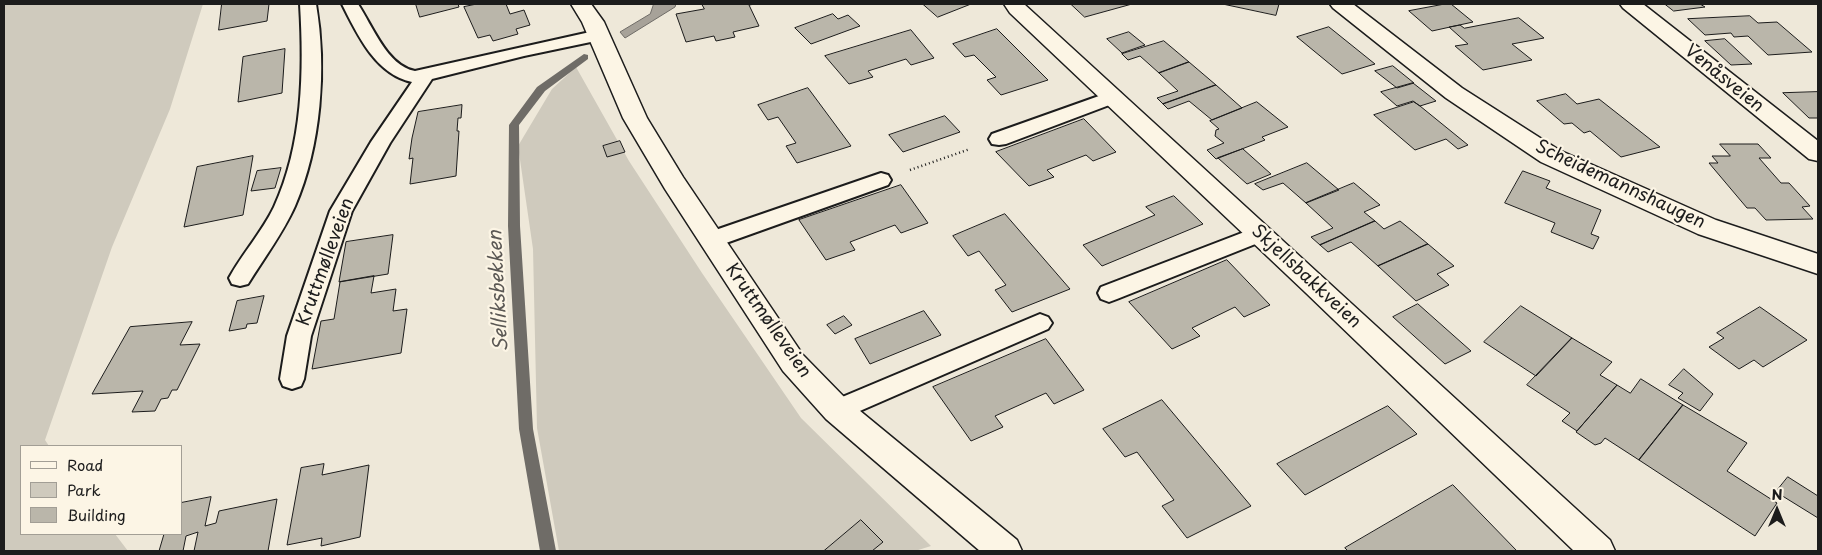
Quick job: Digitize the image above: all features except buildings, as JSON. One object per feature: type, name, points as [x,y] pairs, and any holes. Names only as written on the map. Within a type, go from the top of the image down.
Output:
[{"type":"street","name":"Kruttmølleveien","points":[[581,4],[599,35],[635,118],[793,363],[836,410],[1005,551]]},
{"type":"street","name":"Skjellsbakkveien","points":[[1014,4],[1017,9],[1598,551]]},
{"type":"street","name":"Scheidemannshaugen","points":[[1340,4],[1454,93],[1550,156],[1707,227],[1818,264]]},
{"type":"street","name":"Venåsveien","points":[[1630,4],[1818,153]]},
{"type":"lane","points":[[240,278],[284,206],[302,150],[311,73],[308,4]]},
{"type":"lane","points":[[350,4],[381,55],[392,67],[405,75],[425,76],[521,51],[599,35]]},
{"type":"lane","name":"Kruttmølleveien","points":[[292,379],[299,336],[341,211],[381,142],[425,76]]},
{"type":"lane","points":[[999,139],[1113,97]]},
{"type":"lane","points":[[712,240],[881,180]]},
{"type":"lane","points":[[1110,293],[1260,234]]},
{"type":"lane","points":[[836,410],[1040,323]]},
{"type":"path","points":[[881,180],[999,139]]},
{"type":"green space","points":[[4,4],[203,4],[170,109],[112,247],[45,440],[48,445],[20,445],[20,535],[116,535],[128,551],[4,551]]},
{"type":"green space","points":[[576,67],[629,161],[702,273],[801,418],[931,546],[915,551],[559,551],[537,428],[533,249],[518,146],[552,89]]},
{"type":"shaded area","points":[[654,4],[676,4],[675,7],[625,38],[620,32],[650,14]]},
{"type":"waterway","name":"Selliksbekken","points":[[548,551],[526,429],[514,226],[514,125],[541,89],[584,57]]}]
